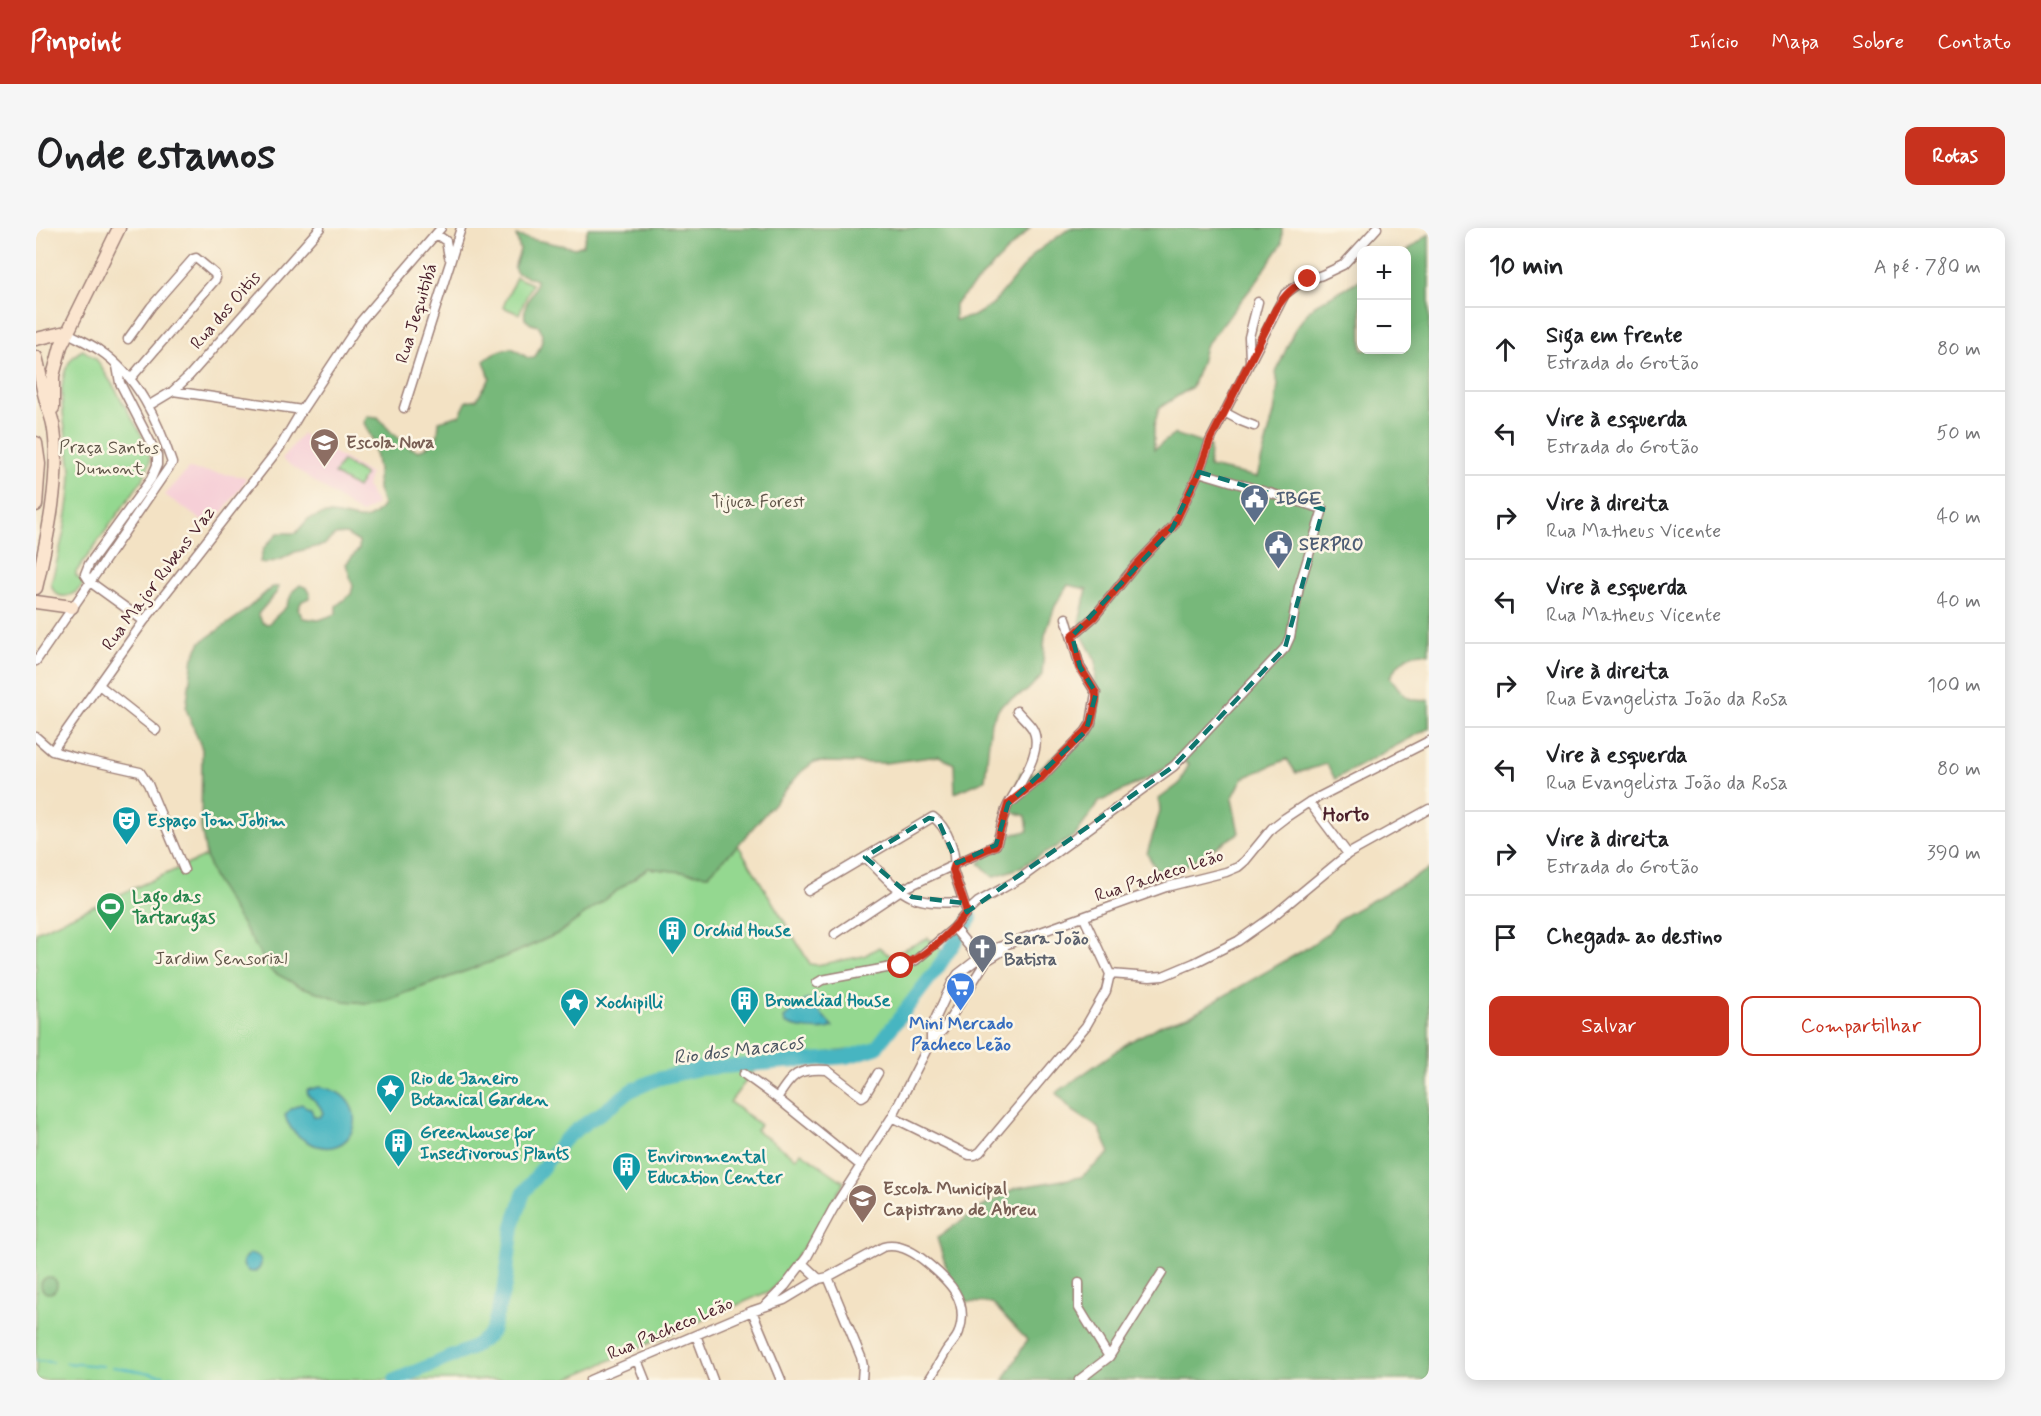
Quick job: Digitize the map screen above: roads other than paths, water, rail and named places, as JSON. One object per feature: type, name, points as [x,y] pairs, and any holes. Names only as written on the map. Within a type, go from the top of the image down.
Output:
[{"type":"main road","points":[[36,588],[54,483],[52,386],[54,366],[66,332],[117,229]]},
{"type":"main road","points":[[36,339],[66,332]]},
{"type":"main road","points":[[36,357],[43,381],[40,390],[53,424]]},
{"type":"main road","points":[[36,443],[39,464],[36,504]]},
{"type":"main road","points":[[36,602],[72,607]]},
{"type":"street","name":"Rua dos Oitis","points":[[148,406],[173,391],[189,376],[320,228]]},
{"type":"street","name":"Rua Jequitibá","points":[[404,408],[461,228]]},
{"type":"street","points":[[1072,636],[1094,617],[1136,565],[1172,529],[1224,412],[1286,294],[1300,283],[1343,265],[1377,228]]},
{"type":"street","points":[[438,231],[446,240],[450,260]]},
{"type":"street","name":"Rua Major Rubens Vaz","points":[[52,751],[144,621],[280,447],[361,321],[438,231]]},
{"type":"street","points":[[128,339],[151,307],[193,259],[196,258],[215,274],[215,280],[131,378]]},
{"type":"street","points":[[1250,360],[1249,337],[1258,302]]},
{"type":"street","points":[[36,661],[172,463],[163,436],[131,378],[100,351],[66,332]]},
{"type":"street","points":[[117,366],[120,383],[157,455],[156,465],[151,479],[89,564],[85,574],[90,582],[144,621]]},
{"type":"street","points":[[189,376],[201,396]]},
{"type":"street","points":[[173,391],[302,410]]},
{"type":"street","points":[[1224,412],[1254,426]]},
{"type":"street","points":[[816,982],[908,964],[916,960],[954,928],[978,902],[1021,879],[1174,766],[1285,648],[1290,637],[1299,587],[1323,510],[1199,472]]},
{"type":"street","points":[[1008,804],[1041,778],[1091,723],[1096,693],[1080,667],[1066,618]]},
{"type":"street","points":[[99,685],[156,730]]},
{"type":"street","points":[[836,934],[901,890],[996,845],[1008,804],[1025,777],[1035,746],[1036,737],[1033,729],[1017,711]]},
{"type":"street","points":[[36,737],[52,751],[140,772],[148,784],[184,870]]},
{"type":"street","name":"Rua Pacheco Leão","points":[[931,1041],[931,1028],[952,983],[958,974],[976,958],[988,951],[1166,887],[1238,867],[1272,828],[1309,802],[1429,741]]},
{"type":"street","points":[[1309,802],[1348,854]]},
{"type":"street","points":[[1110,974],[1163,976],[1238,941],[1272,917],[1348,854],[1429,809]]},
{"type":"street","points":[[808,891],[933,817],[938,820],[948,837],[955,864],[953,870],[967,912]]},
{"type":"street","points":[[865,857],[912,897],[922,900],[963,903]]},
{"type":"street","points":[[892,1117],[969,1155],[980,1152],[1086,1026],[1106,991],[1110,974],[1084,918]]},
{"type":"street","points":[[954,928],[976,958],[978,972]]},
{"type":"street","name":"Rua Pacheco Leão","points":[[764,1308],[785,1286],[802,1263],[892,1117],[931,1041],[943,1030],[986,961],[999,952],[1042,932]]},
{"type":"street","points":[[952,983],[962,981],[969,990]]},
{"type":"street","points":[[777,1098],[792,1076],[803,1071],[827,1070],[862,1097],[878,1073]]},
{"type":"street","points":[[744,1074],[861,1166]]},
{"type":"street","name":"Rua Pacheco Leão","points":[[590,1380],[752,1311],[784,1300],[890,1245],[919,1257],[946,1279],[958,1295],[963,1307],[959,1333],[929,1380]]},
{"type":"street","points":[[802,1263],[824,1278],[861,1357],[862,1380]]},
{"type":"street","points":[[1079,1380],[1109,1357],[1162,1273]]},
{"type":"street","points":[[1079,1283],[1079,1308],[1109,1357]]},
{"type":"street","points":[[752,1311],[781,1380]]},
{"type":"street","points":[[696,1335],[713,1380]]},
{"type":"street","points":[[637,1360],[645,1380]]},
{"type":"water","points":[[809,1000],[833,1027],[809,1029],[785,1023],[784,1018]]},
{"type":"water","points":[[319,1087],[337,1093],[349,1103],[354,1115],[353,1128],[347,1139],[337,1146],[322,1147],[304,1140],[292,1129],[286,1119],[285,1115],[290,1109],[301,1104],[311,1109],[314,1117],[320,1117],[322,1110],[317,1102],[308,1095],[307,1090]]},
{"type":"water","points":[[252,1254],[258,1257],[261,1263],[258,1269],[252,1272],[246,1269],[243,1263],[246,1257]]},
{"type":"waterway","name":"Rio dos Macacos","points":[[395,1380],[470,1349],[492,1331],[505,1286],[513,1226],[524,1192],[563,1141],[580,1127],[630,1091],[657,1079],[698,1069],[847,1057],[876,1048],[937,969],[971,918]]},
{"type":"waterway","points":[[36,1361],[52,1362]]},
{"type":"waterway","points":[[66,1363],[103,1366]]},
{"type":"waterway","points":[[113,1367],[164,1375]]},
{"type":"waterway","points":[[169,1376],[197,1380]]},
{"type":"place","name":"Escola Nova","points":[[325,468]]},
{"type":"place","name":"IBGE","points":[[1255,524]]},
{"type":"place","name":"SERPRO","points":[[1278,570]]},
{"type":"place","name":"Espaço Tom Jobim","points":[[126,846]]},
{"type":"place","name":"Lago das Tartarugas","points":[[111,932]]},
{"type":"place","name":"Orchid House","points":[[672,956]]},
{"type":"place","name":"Seara João Batista","points":[[983,974]]},
{"type":"place","name":"Mini Mercado Pacheco Leão","points":[[961,1012]]},
{"type":"place","name":"Bromeliad House","points":[[744,1026]]},
{"type":"place","name":"Xochipilli","points":[[575,1028]]},
{"type":"place","name":"Rio de Janeiro Botanical Garden","points":[[390,1114]]},
{"type":"place","name":"Greenhouse for Insectivorous Plants","points":[[399,1168]]},
{"type":"place","name":"Environmental Education Center","points":[[626,1192]]},
{"type":"place","name":"Escola Municipal Capistrano de Abreu","points":[[862,1224]]},
{"type":"district","name":"Horto","points":[[1346,814]]},
{"type":"park label","name":"Praça Santos Dumont","points":[[109,457]]},
{"type":"park label","name":"Tijuca Forest","points":[[758,501]]},
{"type":"park label","name":"Jardim Sensorial","points":[[221,958]]}]
